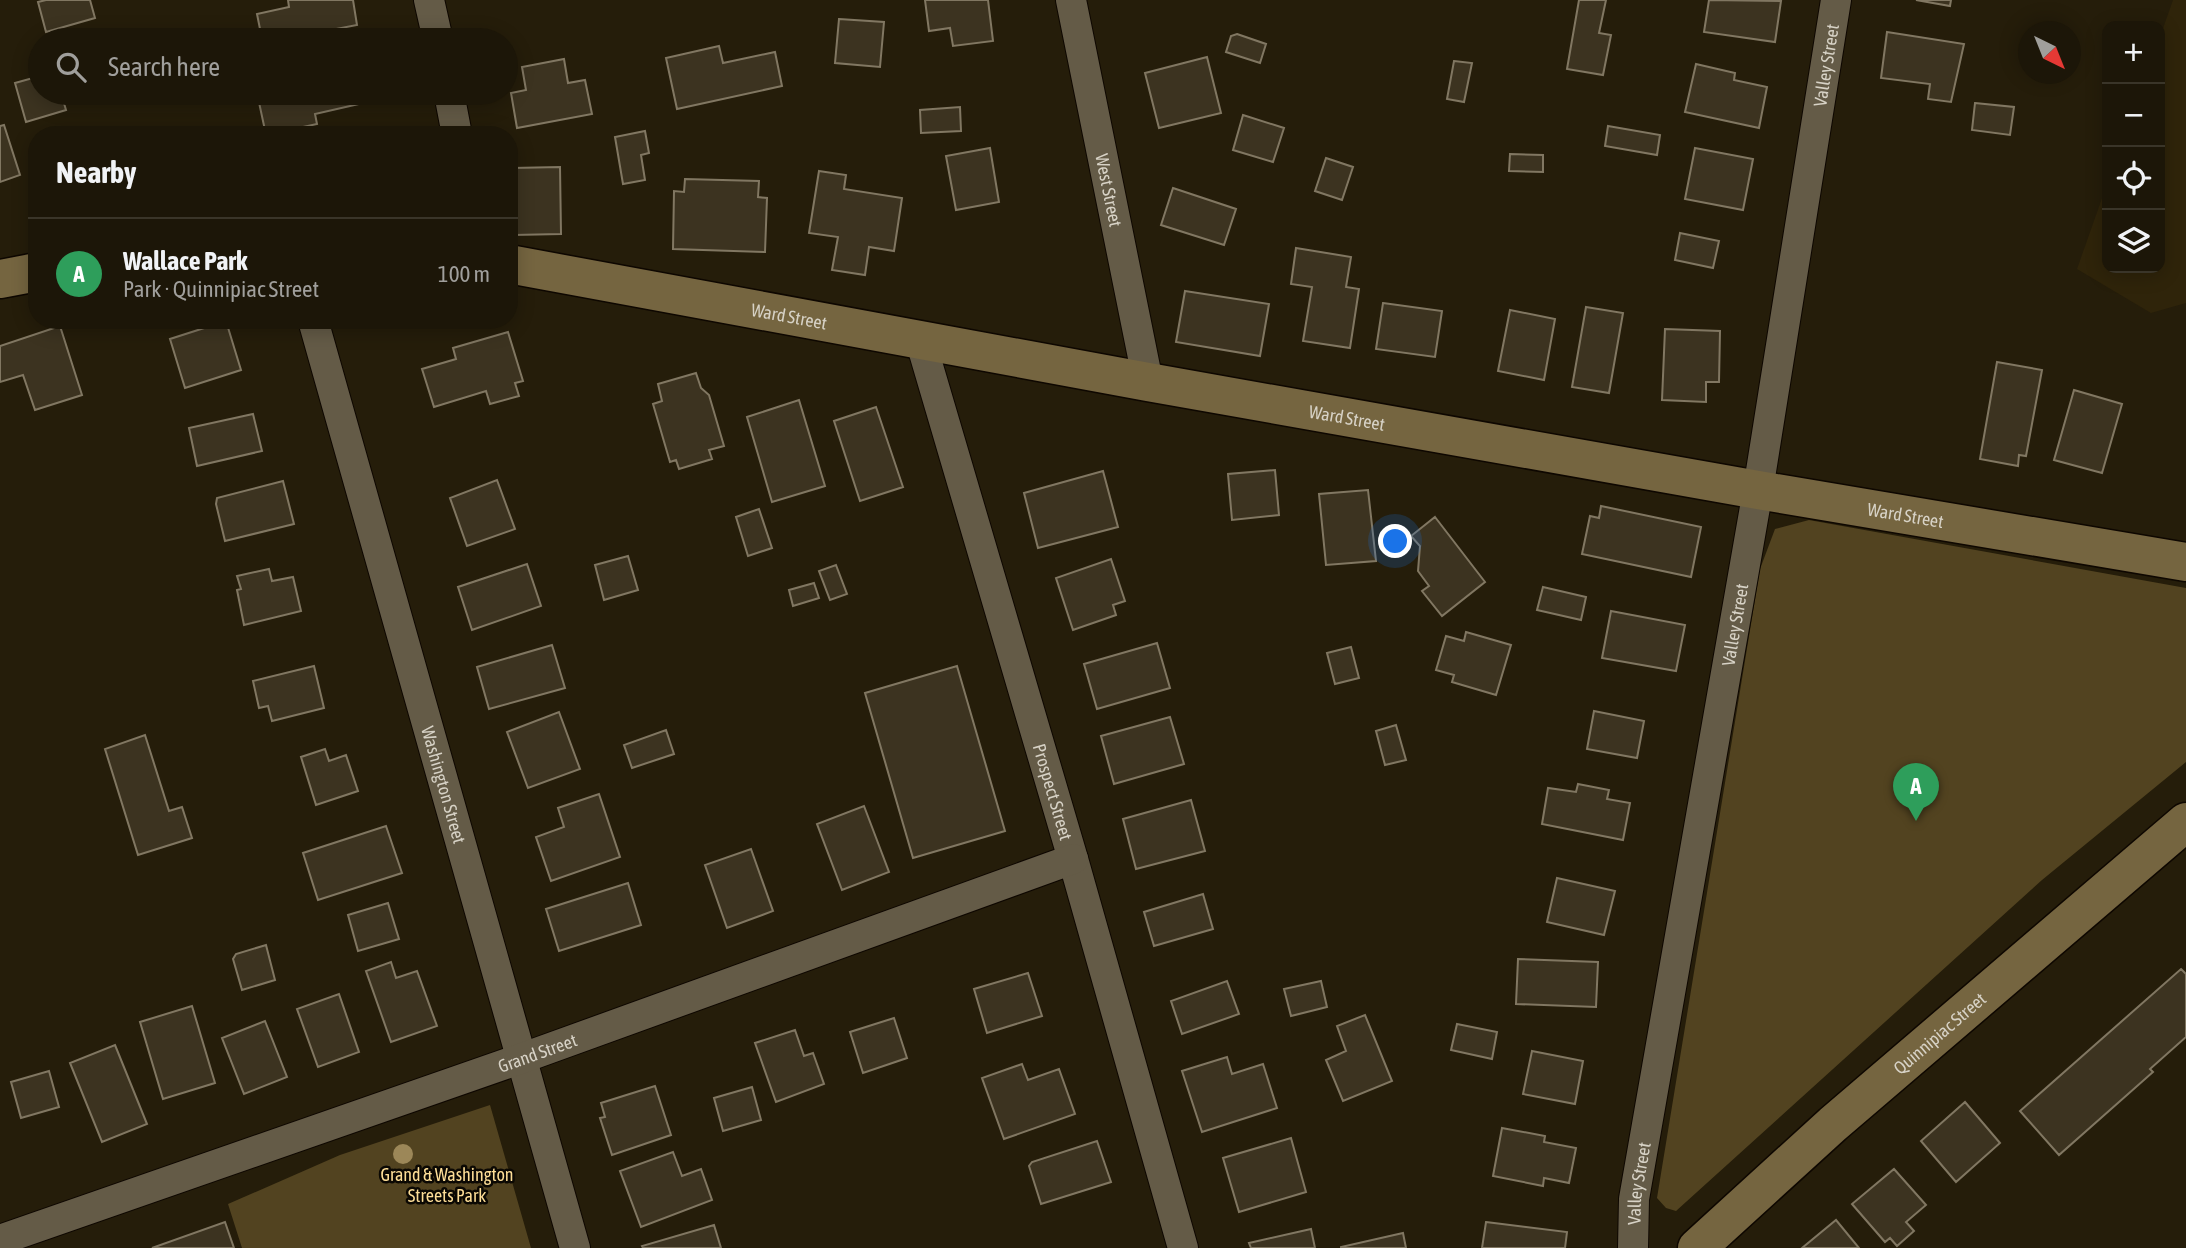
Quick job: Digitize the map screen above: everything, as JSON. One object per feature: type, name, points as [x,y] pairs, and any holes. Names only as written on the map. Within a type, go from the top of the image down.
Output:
[{"type":"street","points":[[429,0],[435,28]]},
{"type":"street","name":"West Street","points":[[1071,0],[1148,382]]},
{"type":"street","name":"Valley Street","points":[[1633,1248],[1634,1199],[1758,490],[1836,0]]},
{"type":"street","points":[[451,105],[455,126]]},
{"type":"street","name":"Ward Street","points":[[518,266],[1148,382],[1758,490],[2186,562]]},
{"type":"street","points":[[0,279],[28,274]]},
{"type":"street","name":"Washington Street","points":[[316,329],[575,1248]]},
{"type":"street","name":"Prospect Street","points":[[920,339],[1073,859],[1183,1248]]},
{"type":"street","name":"Quinnipiac Street","points":[[1697,1248],[1833,1124],[2186,822]]},
{"type":"street","name":"Grand Street","points":[[0,1240],[520,1059],[1073,859]]},
{"type":"shaded area","points":[[2173,0],[2186,0],[2186,303],[2151,313],[2077,269],[2102,198],[2102,273],[2165,273],[2165,23]]},
{"type":"green space","points":[[1809,520],[2186,588],[2186,762],[2042,880],[1676,1211],[1666,1208],[1657,1198],[1760,569],[1775,529]]},
{"type":"green space","name":"Grand & Washington Streets Park","points":[[490,1105],[531,1248],[242,1248],[228,1204],[340,1155]]},
{"type":"building","points":[[90,0],[95,18],[60,28],[45,28],[38,2]]},
{"type":"building","points":[[288,0],[353,0],[357,25],[341,28],[260,28],[257,14],[289,7]]},
{"type":"building","points":[[925,0],[988,0],[993,41],[953,46],[950,28],[929,31]]},
{"type":"building","points":[[1579,0],[1606,0],[1599,33],[1611,35],[1603,75],[1567,69]]},
{"type":"building","points":[[1709,0],[1781,1],[1775,42],[1704,32]]},
{"type":"building","points":[[1916,0],[1951,0],[1950,6]]},
{"type":"building","points":[[839,19],[884,22],[880,67],[835,63]]},
{"type":"building","points":[[1887,32],[1964,44],[1951,102],[1928,99],[1930,84],[1881,78]]},
{"type":"building","points":[[1237,34],[1266,44],[1260,63],[1226,52],[1231,36]]},
{"type":"building","points":[[719,46],[723,63],[775,52],[782,86],[677,109],[666,58]]},
{"type":"building","points":[[1207,57],[1221,113],[1159,128],[1145,73]]},
{"type":"building","points":[[564,59],[568,83],[585,80],[592,114],[518,128],[513,105],[518,105],[518,92],[526,90],[522,67]]},
{"type":"building","points":[[1454,61],[1472,63],[1464,102],[1447,99]]},
{"type":"building","points":[[1696,64],[1735,73],[1734,80],[1767,87],[1759,128],[1685,112]]},
{"type":"building","points":[[28,79],[28,105],[65,105],[66,110],[26,122],[15,83]]},
{"type":"building","points":[[1975,103],[2014,107],[2010,135],[1972,130]]},
{"type":"building","points":[[260,105],[354,105],[315,114],[317,124],[264,126]]},
{"type":"building","points":[[960,107],[961,131],[921,133],[920,110]]},
{"type":"building","points":[[1243,115],[1284,128],[1273,162],[1233,150]]},
{"type":"building","points":[[4,125],[20,175],[0,182],[0,126]]},
{"type":"building","points":[[1608,126],[1660,135],[1657,155],[1605,146]]},
{"type":"building","points":[[645,131],[649,153],[641,155],[645,180],[623,184],[615,137]]},
{"type":"building","points":[[990,148],[999,202],[956,210],[946,156]]},
{"type":"building","points":[[1695,148],[1753,159],[1743,210],[1685,199]]},
{"type":"building","points":[[1510,154],[1543,155],[1543,172],[1509,171]]},
{"type":"building","points":[[1326,158],[1353,167],[1342,200],[1315,191]]},
{"type":"building","points":[[560,167],[561,234],[518,235],[518,168]]},
{"type":"building","points":[[819,171],[846,175],[844,189],[902,198],[894,251],[869,247],[865,275],[832,270],[838,237],[809,233]]},
{"type":"building","points":[[685,179],[759,181],[758,197],[767,198],[765,252],[673,249],[674,191],[684,192]]},
{"type":"building","points":[[1173,188],[1236,209],[1224,245],[1161,225]]},
{"type":"building","points":[[1680,233],[1719,241],[1713,268],[1675,260]]},
{"type":"building","points":[[1296,248],[1351,257],[1346,287],[1359,289],[1350,348],[1303,341],[1312,287],[1291,284]]},
{"type":"building","points":[[1185,291],[1269,304],[1260,356],[1176,342]]},
{"type":"building","points":[[1383,303],[1442,311],[1435,357],[1376,349]]},
{"type":"building","points":[[1586,307],[1623,313],[1609,393],[1572,387]]},
{"type":"building","points":[[1510,310],[1555,319],[1544,380],[1498,371]]},
{"type":"building","points":[[51,329],[61,329],[82,395],[35,410],[23,375],[0,382],[0,346]]},
{"type":"building","points":[[201,329],[228,329],[241,370],[185,388],[170,339]]},
{"type":"building","points":[[1665,329],[1720,331],[1719,382],[1706,382],[1706,402],[1662,400]]},
{"type":"building","points":[[508,332],[523,381],[515,383],[519,396],[490,404],[486,391],[434,407],[422,369],[456,359],[453,348]]},
{"type":"building","points":[[1997,362],[2042,370],[2026,456],[2019,455],[2018,466],[1980,459]]},
{"type":"building","points":[[696,373],[701,388],[709,395],[724,446],[709,450],[712,459],[679,469],[676,460],[670,462],[653,404],[662,401],[658,384]]},
{"type":"building","points":[[2074,390],[2122,404],[2102,473],[2054,460]]},
{"type":"building","points":[[799,400],[825,486],[772,502],[747,417]]},
{"type":"building","points":[[876,407],[903,487],[860,501],[834,421]]},
{"type":"building","points":[[253,414],[262,451],[197,466],[189,428]]},
{"type":"building","points":[[1275,470],[1279,515],[1232,520],[1228,474]]},
{"type":"building","points":[[1103,471],[1118,527],[1038,548],[1024,493]]},
{"type":"building","points":[[497,480],[515,529],[467,546],[450,498]]},
{"type":"building","points":[[283,481],[294,524],[225,541],[217,498]]},
{"type":"building","points":[[1368,490],[1376,561],[1326,565],[1319,494]]},
{"type":"building","points":[[1601,506],[1701,527],[1691,577],[1582,554],[1590,516],[1599,518]]},
{"type":"building","points":[[759,509],[772,548],[748,556],[736,517]]},
{"type":"building","points":[[1435,517],[1485,582],[1442,616],[1422,591],[1429,586],[1418,571],[1420,546],[1411,536]]},
{"type":"building","points":[[628,556],[638,590],[604,600],[595,565]]},
{"type":"building","points":[[1111,559],[1125,601],[1113,605],[1116,615],[1073,630],[1056,578]]},
{"type":"building","points":[[527,564],[541,606],[472,630],[458,587]]},
{"type":"building","points":[[836,565],[847,594],[830,600],[819,571]]},
{"type":"building","points":[[269,569],[272,581],[293,577],[301,611],[244,625],[237,590],[241,589],[237,576]]},
{"type":"building","points":[[814,583],[819,598],[793,606],[789,590]]},
{"type":"building","points":[[1543,587],[1586,597],[1581,620],[1537,610]]},
{"type":"building","points":[[1611,611],[1685,625],[1676,671],[1602,658]]},
{"type":"building","points":[[1466,632],[1511,645],[1496,695],[1452,682],[1454,675],[1436,670],[1446,636],[1464,641]]},
{"type":"building","points":[[1157,643],[1170,688],[1097,709],[1084,664]]},
{"type":"building","points":[[552,645],[565,688],[489,709],[477,667]]},
{"type":"building","points":[[1351,647],[1359,678],[1335,684],[1327,653]]},
{"type":"building","points":[[314,666],[324,708],[272,721],[268,706],[259,708],[253,681]]},
{"type":"building","points":[[957,666],[1005,831],[913,858],[865,693]]},
{"type":"building","points":[[1594,711],[1644,721],[1637,758],[1587,749]]},
{"type":"building","points":[[559,712],[580,769],[528,788],[507,732]]},
{"type":"building","points":[[1170,717],[1184,764],[1114,784],[1101,736]]},
{"type":"building","points":[[1396,725],[1406,760],[1385,765],[1376,731]]},
{"type":"building","points":[[666,730],[674,754],[632,768],[624,745]]},
{"type":"building","points":[[145,735],[169,811],[182,807],[192,838],[138,855],[105,749]]},
{"type":"building","points":[[325,749],[329,761],[346,755],[358,791],[316,805],[301,757]]},
{"type":"building","points":[[1578,784],[1609,790],[1607,799],[1630,803],[1623,840],[1542,824],[1548,788],[1576,792]]},
{"type":"building","points":[[599,794],[620,857],[551,881],[536,837],[564,827],[558,808]]},
{"type":"building","points":[[1191,800],[1205,851],[1136,869],[1123,819]]},
{"type":"building","points":[[864,806],[889,872],[842,890],[817,824]]},
{"type":"building","points":[[386,826],[402,873],[318,900],[303,853]]},
{"type":"building","points":[[751,849],[773,911],[727,928],[705,865]]},
{"type":"building","points":[[1557,878],[1615,891],[1604,935],[1547,922]]},
{"type":"building","points":[[628,883],[641,925],[559,951],[546,909]]},
{"type":"building","points":[[1203,894],[1213,929],[1154,946],[1144,912]]},
{"type":"building","points":[[388,903],[399,939],[358,951],[348,915]]},
{"type":"building","points":[[266,945],[275,980],[242,990],[233,959],[236,954]]},
{"type":"building","points":[[1518,959],[1598,962],[1596,1007],[1516,1004]]},
{"type":"building","points":[[391,962],[396,978],[417,971],[437,1026],[391,1042],[366,971]]},
{"type":"building","points":[[2181,969],[2186,974],[2186,1037],[2150,1069],[2153,1072],[2059,1155],[2020,1111]]},
{"type":"building","points":[[1028,973],[1042,1016],[987,1033],[974,989]]},
{"type":"building","points":[[1227,981],[1239,1014],[1182,1034],[1171,1001]]},
{"type":"building","points":[[1321,981],[1327,1007],[1291,1016],[1284,989]]},
{"type":"building","points":[[339,994],[359,1052],[318,1067],[297,1009]]},
{"type":"building","points":[[192,1006],[215,1083],[163,1099],[140,1022]]},
{"type":"building","points":[[1365,1015],[1392,1081],[1343,1101],[1326,1060],[1346,1051],[1337,1026]]},
{"type":"building","points":[[894,1018],[907,1058],[863,1073],[850,1032]]},
{"type":"building","points":[[265,1021],[287,1077],[244,1094],[222,1038]]},
{"type":"building","points":[[1457,1024],[1497,1032],[1492,1059],[1451,1050]]},
{"type":"building","points":[[795,1030],[804,1056],[813,1053],[824,1084],[776,1102],[755,1043]]},
{"type":"building","points":[[115,1045],[147,1124],[102,1142],[70,1063]]},
{"type":"building","points":[[1532,1051],[1583,1061],[1575,1104],[1523,1094]]},
{"type":"building","points":[[1227,1057],[1232,1074],[1263,1064],[1277,1108],[1202,1132],[1182,1071]]},
{"type":"building","points":[[1022,1064],[1028,1080],[1059,1069],[1075,1114],[1004,1139],[982,1078]]},
{"type":"building","points":[[49,1071],[59,1107],[21,1118],[11,1082]]},
{"type":"building","points":[[655,1086],[671,1135],[612,1155],[600,1118],[605,1117],[601,1103]]},
{"type":"building","points":[[752,1087],[761,1120],[723,1131],[714,1098]]},
{"type":"building","points":[[1965,1102],[2000,1143],[1956,1182],[1921,1141]]},
{"type":"building","points":[[1502,1128],[1545,1136],[1544,1142],[1576,1148],[1569,1183],[1544,1178],[1543,1186],[1493,1176]]},
{"type":"building","points":[[1291,1138],[1306,1192],[1239,1212],[1223,1158]]},
{"type":"building","points":[[1097,1141],[1111,1182],[1041,1204],[1029,1166],[1032,1162]]},
{"type":"building","points":[[673,1152],[682,1176],[701,1169],[712,1200],[641,1227],[620,1171]]},
{"type":"building","points":[[1894,1169],[1926,1205],[1906,1222],[1914,1231],[1897,1246],[1890,1238],[1885,1242],[1852,1204]]},
{"type":"building","points":[[1836,1220],[1859,1248],[1802,1248]]},
{"type":"building","points":[[225,1222],[234,1248],[152,1248]]},
{"type":"building","points":[[1486,1222],[1567,1232],[1565,1248],[1482,1248]]},
{"type":"building","points":[[714,1225],[721,1248],[642,1246]]},
{"type":"building","points":[[1311,1229],[1315,1248],[1251,1248],[1249,1243]]},
{"type":"building","points":[[1403,1233],[1406,1248],[1341,1248],[1341,1247]]},
{"type":"place","name":"Wallace Park","points":[[1916,821]]}]
